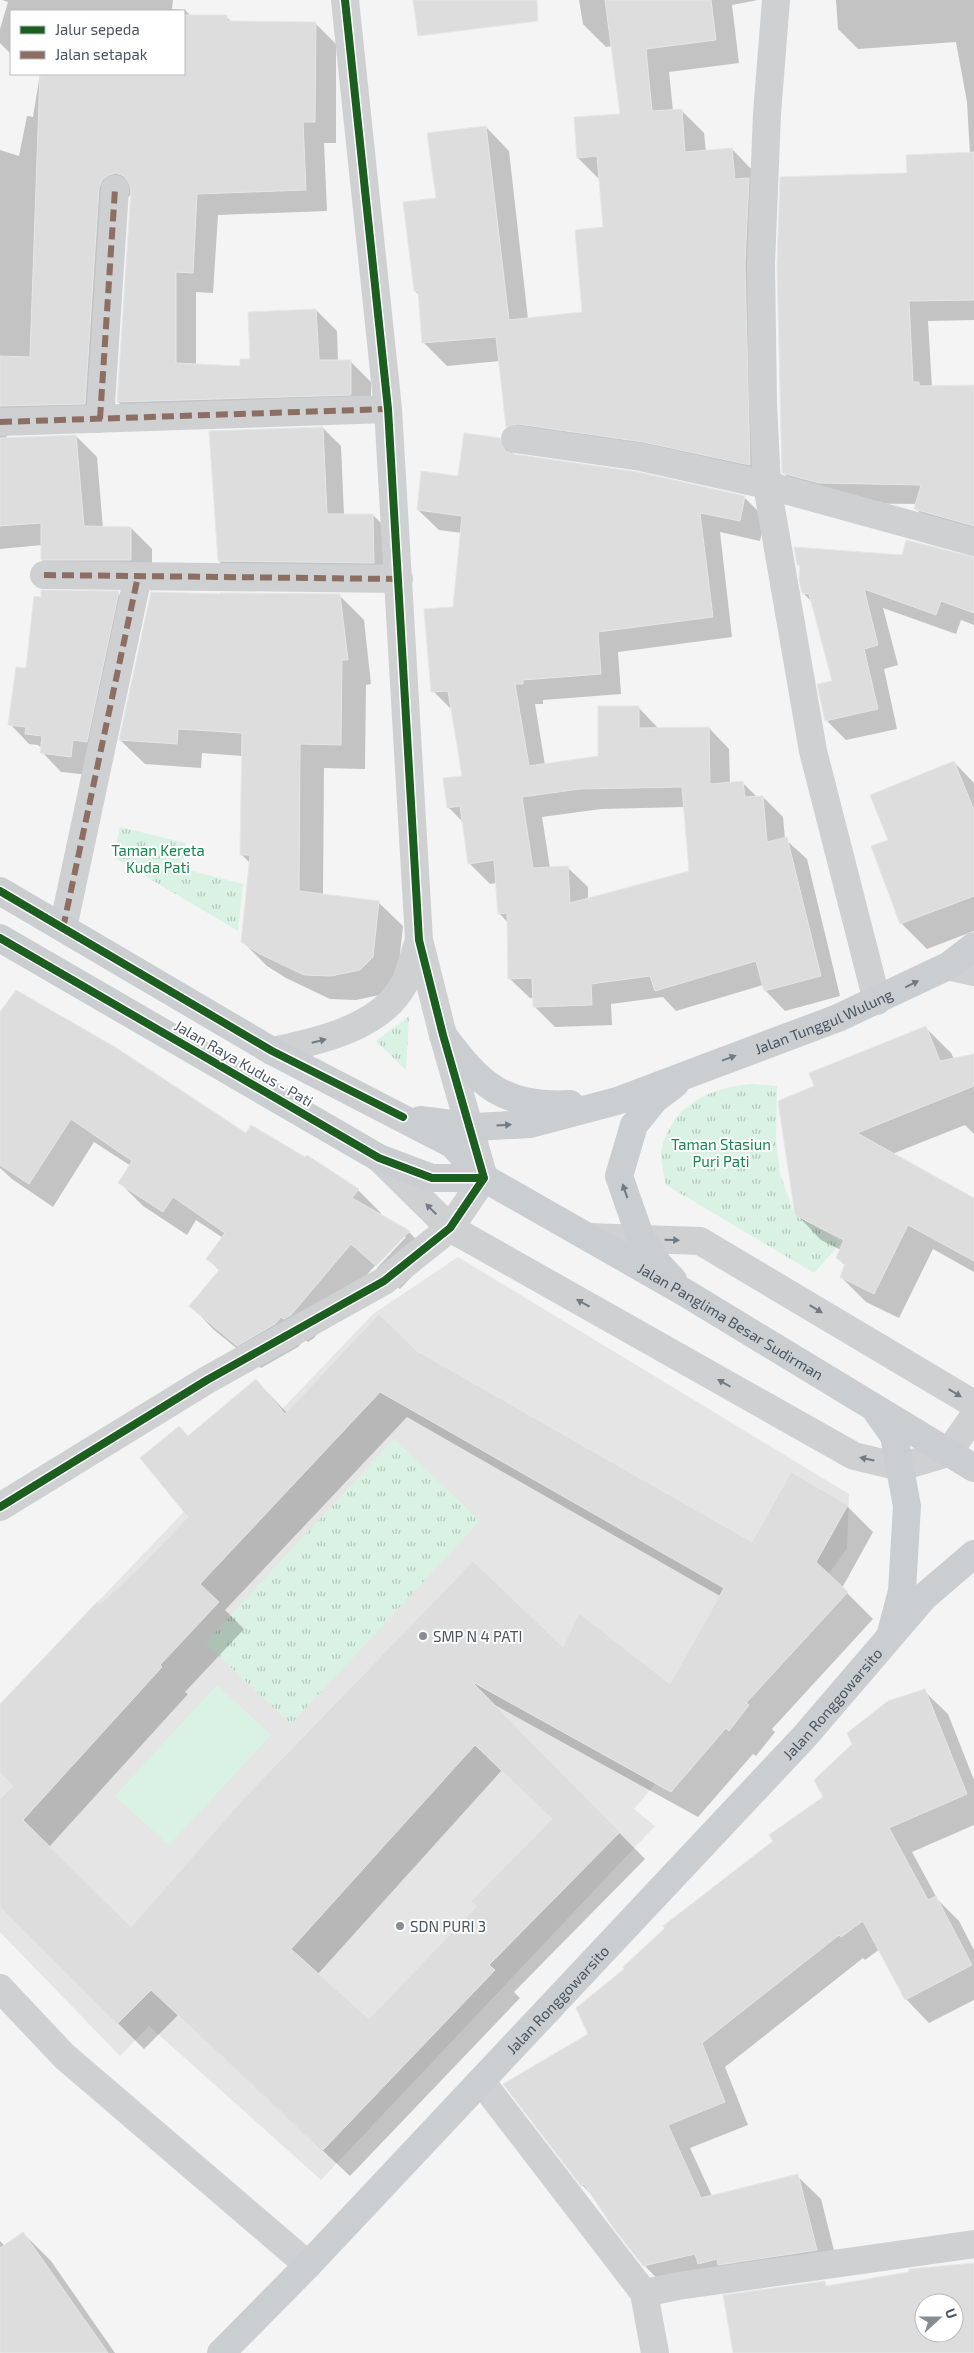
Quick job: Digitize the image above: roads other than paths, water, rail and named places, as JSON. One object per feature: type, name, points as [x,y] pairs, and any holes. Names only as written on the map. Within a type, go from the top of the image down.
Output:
[{"type":"main road","name":"Jalan Raya Kudus - Pati","points":[[0,891],[272,1051],[452,1144],[484,1178]]},
{"type":"main road","name":"Jalan Raya Kudus - Pati","points":[[0,938],[379,1158],[432,1178],[484,1178]]},
{"type":"main road","name":"Jalan Tunggul Wulung","points":[[617,1100],[838,1018],[948,966],[974,946]]},
{"type":"main road","points":[[443,1036],[466,1066],[481,1081],[523,1101],[549,1105],[617,1100]]},
{"type":"main road","points":[[679,1076],[654,1100],[634,1125],[619,1176],[642,1239],[659,1266],[684,1292]]},
{"type":"main road","points":[[403,1117],[469,1127],[530,1124],[617,1100]]},
{"type":"main road","name":"Jalan Panglima Besar Sudirman","points":[[484,1178],[684,1292],[974,1468]]},
{"type":"main road","points":[[872,1406],[894,1436],[907,1506],[902,1591],[888,1642]]},
{"type":"main road","name":"Jalan Ronggowarsito","points":[[221,2353],[308,2265],[806,1736],[888,1642],[925,1596],[974,1554]]},
{"type":"street","points":[[0,1507],[207,1380],[384,1281],[450,1228],[484,1178],[443,1036],[419,940],[388,409],[345,0]]},
{"type":"street","points":[[776,0],[767,114],[761,264],[763,403],[767,484],[813,751],[877,1001]]},
{"type":"street","points":[[100,419],[115,189]]},
{"type":"street","points":[[0,422],[388,409]]},
{"type":"street","points":[[515,439],[641,457],[767,484],[974,542]]},
{"type":"street","points":[[44,575],[399,579]]},
{"type":"street","points":[[63,928],[138,576]]},
{"type":"street","points":[[272,1051],[324,1040],[358,1026],[388,1004],[404,984],[419,940]]},
{"type":"street","points":[[948,966],[974,972]]},
{"type":"street","points":[[379,1158],[450,1228],[854,1456],[900,1467],[948,1453],[974,1416]]},
{"type":"street","points":[[588,1238],[700,1241],[974,1404]]},
{"type":"street","points":[[0,1988],[64,2056],[308,2265]]},
{"type":"street","points":[[481,2082],[644,2293],[655,2353]]},
{"type":"street","points":[[644,2293],[678,2286],[974,2244]]},
{"type":"place","name":"SMP N 4 PATI","points":[[423,1636]]},
{"type":"place","name":"SDN PURI 3","points":[[400,1926]]},
{"type":"park label","name":"Taman Kereta Kuda Pati","points":[[158,858]]},
{"type":"park label","name":"Taman Stasiun Puri Pati","points":[[721,1152]]}]
